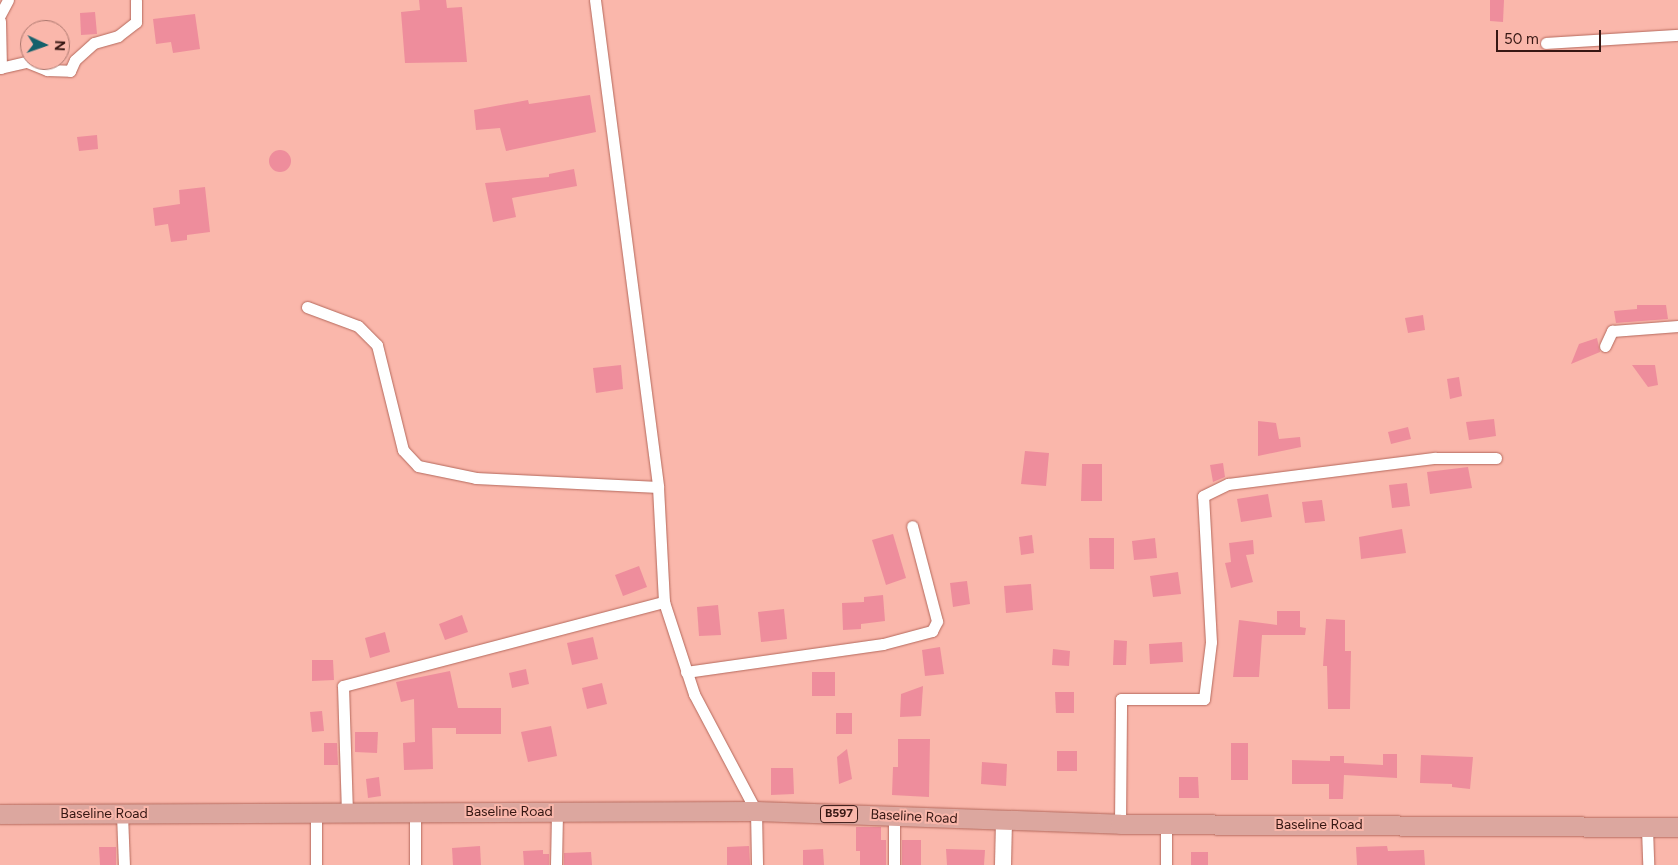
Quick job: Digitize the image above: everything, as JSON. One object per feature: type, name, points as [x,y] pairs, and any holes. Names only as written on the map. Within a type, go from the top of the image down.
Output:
[{"type":"main road","name":"Baseline Road","points":[[0,814],[756,812],[894,816],[1004,822],[1120,824],[1678,827]]},
{"type":"street","points":[[0,15],[8,0]]},
{"type":"street","points":[[0,21],[1,68],[27,62],[48,70],[70,71],[75,60],[94,42],[118,36],[136,22],[136,0]]},
{"type":"street","points":[[595,0],[658,487],[664,602],[694,694],[756,812],[757,865]]},
{"type":"street","points":[[1546,43],[1678,35]]},
{"type":"street","points":[[307,307],[358,326],[377,345],[403,450],[418,466],[476,478],[658,487]]},
{"type":"street","points":[[1606,346],[1612,331],[1678,326]]},
{"type":"street","points":[[1120,824],[1121,699],[1204,698],[1211,642],[1203,496],[1228,484],[1435,458],[1496,458]]},
{"type":"street","points":[[686,672],[883,644],[932,631],[937,621],[912,526]]},
{"type":"street","points":[[347,813],[343,686],[664,602]]},
{"type":"street","points":[[556,865],[557,812]]},
{"type":"street","points":[[316,813],[316,865]]},
{"type":"street","points":[[415,813],[415,865]]},
{"type":"street","points":[[122,814],[124,865]]},
{"type":"street","points":[[894,816],[894,865]]},
{"type":"street","points":[[1003,865],[1004,822]]},
{"type":"street","points":[[1166,824],[1166,865]]},
{"type":"street","points":[[1647,828],[1648,865]]},
{"type":"building","points":[[419,0],[446,0],[447,8],[462,7],[467,62],[405,63],[401,12],[420,10]]},
{"type":"building","points":[[1490,0],[1504,0],[1503,22],[1490,21]]},
{"type":"building","points":[[95,12],[97,34],[81,35],[80,13]]},
{"type":"building","points":[[195,14],[200,49],[173,53],[171,42],[156,44],[153,19]]},
{"type":"building","points":[[590,95],[596,132],[506,151],[500,128],[476,130],[474,110],[528,100],[529,104]]},
{"type":"building","points":[[97,135],[98,149],[79,151],[77,137]]},
{"type":"building","points":[[280,150],[288,153],[291,161],[288,169],[280,172],[272,169],[269,161],[272,153]]},
{"type":"building","points":[[574,169],[577,186],[512,198],[516,217],[493,222],[485,183],[549,177],[549,174]]},
{"type":"building","points":[[205,187],[210,232],[187,235],[187,240],[171,242],[168,224],[155,226],[153,208],[180,204],[179,190]]},
{"type":"building","points":[[1637,305],[1666,305],[1668,319],[1616,323],[1614,311],[1637,309]]},
{"type":"building","points":[[1423,315],[1425,330],[1408,333],[1405,318]]},
{"type":"building","points":[[1597,338],[1600,352],[1571,364],[1579,344]]},
{"type":"building","points":[[621,365],[623,389],[596,393],[593,368]]},
{"type":"building","points":[[1632,365],[1655,365],[1658,385],[1648,387]]},
{"type":"building","points":[[1459,377],[1462,396],[1450,399],[1447,379]]},
{"type":"building","points":[[1494,419],[1496,436],[1469,440],[1466,422]]},
{"type":"building","points":[[1258,421],[1276,423],[1279,439],[1300,437],[1301,447],[1258,456]]},
{"type":"building","points":[[1408,427],[1411,439],[1391,444],[1388,432]]},
{"type":"building","points":[[1025,451],[1049,453],[1046,486],[1021,484]]},
{"type":"building","points":[[1223,463],[1225,477],[1213,482],[1210,465]]},
{"type":"building","points":[[1082,464],[1102,464],[1102,501],[1081,501]]},
{"type":"building","points":[[1468,467],[1472,488],[1430,494],[1427,472]]},
{"type":"building","points":[[1407,483],[1410,506],[1392,508],[1389,485]]},
{"type":"building","points":[[1268,494],[1272,517],[1241,522],[1237,499]]},
{"type":"building","points":[[1322,500],[1325,521],[1305,523],[1302,502]]},
{"type":"building","points":[[1402,529],[1406,553],[1361,559],[1359,537]]},
{"type":"building","points":[[893,534],[906,578],[886,585],[872,540]]},
{"type":"building","points":[[1032,535],[1034,553],[1021,555],[1019,537]]},
{"type":"building","points":[[1089,538],[1114,538],[1114,569],[1090,569]]},
{"type":"building","points":[[1155,538],[1157,558],[1134,560],[1132,541]]},
{"type":"building","points":[[1253,540],[1254,554],[1246,555],[1253,582],[1231,588],[1225,563],[1231,562],[1229,543]]},
{"type":"building","points":[[639,566],[647,587],[623,596],[615,575]]},
{"type":"building","points":[[1178,572],[1181,594],[1153,597],[1150,576]]},
{"type":"building","points":[[967,581],[970,604],[953,607],[950,583]]},
{"type":"building","points":[[1031,584],[1033,610],[1006,613],[1004,586]]},
{"type":"building","points":[[883,595],[885,621],[861,624],[861,629],[843,630],[842,603],[864,602],[864,597]]},
{"type":"building","points":[[718,605],[721,635],[699,636],[697,607]]},
{"type":"building","points":[[784,609],[787,639],[761,642],[758,612]]},
{"type":"building","points":[[1277,611],[1300,611],[1300,627],[1306,628],[1305,635],[1262,635],[1259,677],[1233,677],[1239,620],[1277,625]]},
{"type":"building","points":[[462,615],[468,632],[445,640],[439,624]]},
{"type":"building","points":[[1326,619],[1345,620],[1345,651],[1351,651],[1350,709],[1328,709],[1327,666],[1323,666]]},
{"type":"building","points":[[385,632],[390,652],[370,658],[365,638]]},
{"type":"building","points":[[593,637],[598,659],[572,665],[567,643]]},
{"type":"building","points":[[1114,640],[1127,641],[1126,665],[1113,665]]},
{"type":"building","points":[[1182,642],[1183,662],[1150,664],[1149,644]]},
{"type":"building","points":[[940,647],[944,674],[925,676],[922,650]]},
{"type":"building","points":[[1053,649],[1070,651],[1069,666],[1052,665]]},
{"type":"building","points":[[312,660],[333,660],[334,680],[312,681]]},
{"type":"building","points":[[526,669],[529,684],[512,688],[509,673]]},
{"type":"building","points":[[450,671],[458,708],[501,708],[501,734],[456,734],[456,728],[432,728],[433,769],[404,770],[403,743],[415,742],[414,699],[401,702],[396,682]]},
{"type":"building","points":[[812,672],[835,672],[835,696],[812,696]]},
{"type":"building","points":[[602,683],[607,704],[587,709],[582,688]]},
{"type":"building","points":[[923,686],[921,716],[900,717],[901,694]]},
{"type":"building","points":[[1055,692],[1074,692],[1074,713],[1056,713]]},
{"type":"building","points":[[322,711],[324,731],[312,732],[310,712]]},
{"type":"building","points":[[836,713],[852,713],[852,734],[836,734]]},
{"type":"building","points":[[551,726],[557,756],[528,762],[521,732]]},
{"type":"building","points":[[355,732],[378,732],[377,753],[355,752]]},
{"type":"building","points":[[898,739],[930,739],[929,797],[892,795],[893,767],[898,767]]},
{"type":"building","points":[[324,743],[337,743],[338,765],[324,765]]},
{"type":"building","points":[[1231,743],[1248,743],[1248,780],[1231,780]]},
{"type":"building","points":[[847,749],[852,779],[839,784],[837,757]]},
{"type":"building","points":[[1057,751],[1077,751],[1077,771],[1057,771]]},
{"type":"building","points":[[1383,754],[1397,754],[1397,778],[1344,775],[1343,799],[1329,799],[1329,784],[1292,784],[1292,760],[1330,761],[1330,756],[1344,756],[1344,763],[1383,765]]},
{"type":"building","points":[[1421,755],[1473,757],[1470,789],[1452,787],[1452,784],[1420,783]]},
{"type":"building","points":[[982,762],[1007,764],[1006,786],[981,784]]},
{"type":"building","points":[[771,768],[793,768],[794,794],[771,795]]},
{"type":"building","points":[[379,777],[381,796],[368,798],[366,779]]},
{"type":"building","points":[[1179,777],[1198,777],[1199,798],[1179,798]]},
{"type":"building","points":[[856,827],[881,827],[881,840],[886,840],[886,865],[860,865],[860,851],[856,851]]},
{"type":"building","points":[[902,840],[921,840],[921,865],[902,865]]},
{"type":"building","points":[[480,846],[481,865],[453,865],[452,848]]},
{"type":"building","points":[[749,846],[750,865],[727,865],[727,847]]},
{"type":"building","points":[[1387,846],[1388,851],[1424,850],[1425,865],[1357,865],[1356,847]]},
{"type":"building","points":[[99,847],[116,847],[116,865],[100,865]]},
{"type":"building","points":[[823,849],[824,865],[803,865],[803,850]]},
{"type":"building","points":[[946,849],[985,850],[984,865],[947,865]]},
{"type":"building","points":[[543,850],[543,854],[549,854],[549,865],[524,865],[523,851]]},
{"type":"building","points":[[591,852],[592,865],[564,865],[564,853]]},
{"type":"building","points":[[1191,852],[1208,852],[1208,865],[1191,865]]}]
